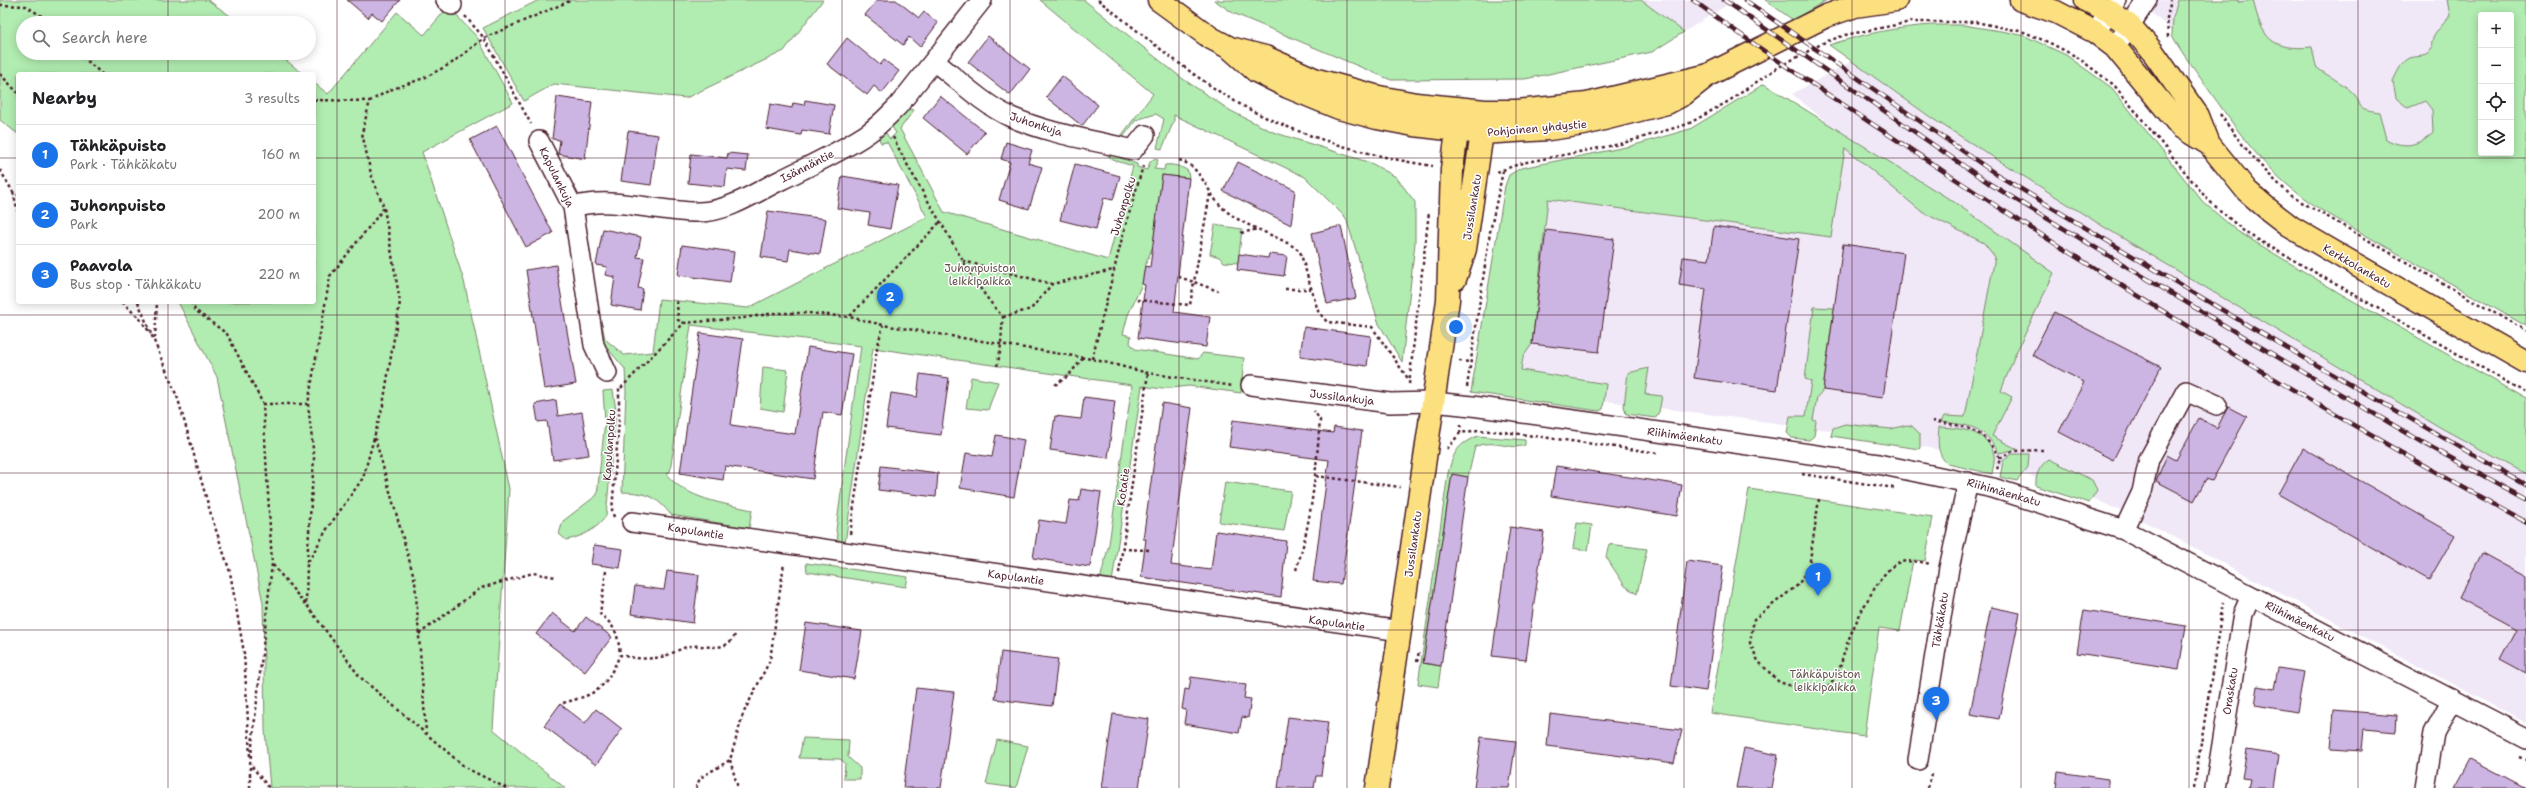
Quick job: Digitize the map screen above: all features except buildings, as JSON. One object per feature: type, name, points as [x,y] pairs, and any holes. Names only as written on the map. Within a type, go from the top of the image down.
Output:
[{"type":"main road","name":"Pohjoinen yhdystie","points":[[1159,0],[1212,38],[1230,48],[1265,57],[1314,78],[1360,92],[1416,104],[1459,120],[1482,133],[1549,129],[1608,120],[1667,103],[1684,94],[1708,75],[1826,16],[1855,6],[1896,0]]},
{"type":"main road","name":"Pohjoinen yhdystie","points":[[1826,16],[1845,0]]},
{"type":"main road","points":[[2021,0],[2056,12],[2094,32]]},
{"type":"main road","points":[[2086,0],[2113,6]]},
{"type":"main road","name":"Kerkkolankatu","points":[[2113,6],[2153,52],[2198,116],[2209,144],[2247,191],[2291,227],[2526,362]]},
{"type":"main road","name":"Kerkkolankatu","points":[[2094,32],[2115,48],[2181,127],[2209,144]]},
{"type":"main road","name":"Pohjoinen yhdystie","points":[[1459,120],[1485,111],[1517,111],[1587,104],[1708,75]]},
{"type":"main road","name":"Jussilankatu","points":[[1378,788],[1448,300],[1465,249],[1485,111]]},
{"type":"main road","name":"Jussilankatu","points":[[1448,300],[1442,167],[1459,120]]},
{"type":"street","name":"Isännäntie","points":[[573,207],[591,202],[608,202],[708,212],[727,206],[802,169],[865,136],[884,120],[934,61],[982,0]]},
{"type":"street","points":[[2115,48],[2131,27],[2147,0]]},
{"type":"street","points":[[2094,32],[2113,6]]},
{"type":"street","name":"Juhonkuja","points":[[934,61],[1010,117],[1031,125],[1133,150]]},
{"type":"street","points":[[1133,150],[1145,134]]},
{"type":"street","name":"Kapulankuja","points":[[539,141],[573,207],[594,345],[607,373]]},
{"type":"street","name":"Jussilankuja","points":[[1251,385],[1406,404],[1433,402]]},
{"type":"street","points":[[2124,530],[2142,492],[2149,459],[2186,390],[2217,405]]},
{"type":"street","name":"Riihimäenkatu","points":[[1433,402],[1797,452],[1968,482],[1992,488],[2124,530],[2526,738]]},
{"type":"street","name":"Tähkäkatu","points":[[1918,760],[1949,568],[1968,482]]},
{"type":"street","name":"Kapulantie","points":[[624,522],[1401,631]]},
{"type":"street","name":"Oraskatu","points":[[2215,788],[2243,614],[2251,596]]},
{"type":"street","points":[[2426,788],[2434,733],[2452,699]]},
{"type":"path","points":[[316,100],[370,101],[390,90],[424,78],[452,63],[484,38],[572,0]]},
{"type":"path","points":[[1098,0],[1203,79],[1266,118],[1330,143],[1442,167]]},
{"type":"path","name":"Kapulankuja","points":[[449,2],[473,24],[484,38],[539,141]]},
{"type":"path","points":[[0,5],[26,6],[41,16]]},
{"type":"path","points":[[1477,172],[1487,174],[1503,170],[1522,162],[1620,144],[1688,124],[1729,101],[1777,68],[1825,42],[1845,35],[1911,22],[1955,21],[1999,26],[2050,43],[2077,57],[2114,85],[2207,199],[2246,233],[2526,393]]},
{"type":"path","points":[[86,60],[100,72]]},
{"type":"path","points":[[0,74],[16,91]]},
{"type":"path","points":[[307,564],[327,529],[363,478],[384,405],[400,302],[384,208],[371,174],[362,133],[370,101]]},
{"type":"path","points":[[2217,110],[2244,149],[2266,174],[2293,197],[2526,331]]},
{"type":"path","points":[[884,120],[913,178],[963,261],[988,301],[1003,317],[1001,334],[1003,345],[997,366]]},
{"type":"path","name":"Juhonpolku","points":[[1113,270],[1144,161],[1133,150]]},
{"type":"path","points":[[1179,160],[1187,162],[1199,173],[1210,193],[1225,210],[1300,251],[1318,311],[1327,322],[1372,327],[1409,381]]},
{"type":"path","points":[[1431,174],[1442,167]]},
{"type":"path","points":[[0,170],[13,192],[16,204]]},
{"type":"path","points":[[1426,449],[1446,451],[1460,433],[1490,232],[1503,170]]},
{"type":"path","points":[[1137,300],[1190,305],[1210,193]]},
{"type":"path","points":[[1406,404],[1429,205]]},
{"type":"path","points":[[306,604],[314,458],[308,404],[330,276],[384,208]]},
{"type":"path","points":[[849,317],[940,222]]},
{"type":"path","points":[[1241,233],[1258,229]]},
{"type":"path","points":[[963,261],[1052,284],[1113,270],[1092,359]]},
{"type":"path","points":[[1179,276],[1218,291]]},
{"type":"path","points":[[1003,317],[1030,310],[1052,284]]},
{"type":"path","points":[[1285,289],[1311,289]]},
{"type":"path","points":[[677,301],[678,320],[684,323],[774,313],[849,317],[883,325],[1092,359],[1148,373],[1242,388],[1251,385]]},
{"type":"path","points":[[124,304],[140,319],[155,339]]},
{"type":"path","points":[[139,304],[155,339],[178,399],[212,518],[230,572],[244,653],[250,788]]},
{"type":"path","points":[[155,339],[157,304]]},
{"type":"path","points":[[192,304],[195,310],[227,334],[263,404],[272,564],[250,764],[269,788]]},
{"type":"path","points":[[607,373],[620,388],[684,323]]},
{"type":"path","points":[[848,553],[878,348],[883,325]]},
{"type":"path","points":[[1055,385],[1068,376],[1084,358]]},
{"type":"path","name":"Kotatie","points":[[1116,592],[1148,373]]},
{"type":"path","name":"Kapulanpolku","points":[[620,388],[612,511],[624,522]]},
{"type":"path","points":[[1296,570],[1306,540],[1316,476],[1320,420],[1314,412],[1316,394]]},
{"type":"path","points":[[263,404],[308,404]]},
{"type":"path","points":[[1932,421],[1968,428],[1984,435],[2000,458]]},
{"type":"path","points":[[1460,433],[1478,430],[1505,432],[1665,454]]},
{"type":"path","points":[[375,436],[415,581],[426,734]]},
{"type":"path","points":[[1992,488],[2000,458],[2013,451],[2043,450]]},
{"type":"path","points":[[1796,473],[1896,489]]},
{"type":"path","points":[[1316,476],[1400,487]]},
{"type":"path","points":[[1398,495],[1401,480]]},
{"type":"path","points":[[1819,499],[1809,567],[1798,585],[1754,620],[1750,630],[1750,643],[1758,661],[1779,682],[1807,691],[1825,690],[1839,674],[1847,643],[1874,591],[1890,569],[1899,563],[1913,561],[1949,568]]},
{"type":"path","points":[[1122,549],[1150,550]]},
{"type":"path","points":[[738,788],[730,760],[743,714],[770,660],[785,556]]},
{"type":"path","points":[[272,564],[306,604],[360,677],[466,768],[506,788]]},
{"type":"path","points":[[563,703],[589,696],[600,689],[609,678],[620,655],[619,640],[613,624],[600,614],[606,571]]},
{"type":"path","points":[[418,634],[481,588],[533,573],[556,577]]},
{"type":"path","points":[[2218,601],[2243,614]]},
{"type":"path","points":[[2194,788],[2223,603]]},
{"type":"path","points":[[620,655],[636,658],[660,657],[690,646],[725,646],[732,642],[735,635]]},
{"type":"path","points":[[2512,753],[2526,760]]},
{"type":"path","points":[[696,788],[700,778],[730,760]]},
{"type":"shaded area","points":[[1641,0],[1735,0],[1684,32]]},
{"type":"shaded area","points":[[2137,0],[2526,0],[2526,284],[2315,157]]},
{"type":"shaded area","points":[[1852,61],[1933,119],[2104,227],[2443,429],[2526,474],[2526,723],[2153,526],[2075,490],[1976,459],[1883,437],[1506,388],[1534,198],[1831,237],[1844,148],[1844,136],[1792,94]]},
{"type":"green space","points":[[0,0],[208,0],[230,16],[16,16],[16,60],[286,60],[301,72],[16,72],[16,132],[0,120]]},
{"type":"green space","points":[[539,0],[823,0],[784,51],[686,98],[554,84],[524,101],[483,28]]},
{"type":"green space","points":[[1040,0],[1084,0],[1183,79],[1231,111],[1273,132],[1371,163],[1396,177],[1415,202],[1415,243],[1402,362],[1379,324],[1346,218],[1305,177],[1174,115],[1174,121],[1162,149],[1157,148],[1164,119],[1156,114],[1136,120],[1121,140],[1121,136],[1153,94]]},
{"type":"green space","points":[[1214,0],[1641,0],[1684,32],[1652,52],[1525,79],[1391,80],[1233,13]]},
{"type":"green space","points":[[1765,0],[1827,0],[1793,20]]},
{"type":"green space","points":[[2178,0],[2238,0],[2239,2],[2253,0],[2260,24],[2270,39],[2287,47],[2312,47],[2316,67],[2348,88],[2356,96],[2362,107],[2379,112],[2386,139],[2405,145],[2416,143],[2433,132],[2432,110],[2425,101],[2408,108],[2396,98],[2393,81],[2404,62],[2413,57],[2428,54],[2432,48],[2433,39],[2437,31],[2450,15],[2447,0],[2526,0],[2526,326],[2321,210],[2287,184],[2272,171],[2248,143],[2186,58],[2172,35],[2173,18]]},
{"type":"green space","points":[[448,7],[477,37],[513,103],[422,152],[464,281],[509,489],[493,729],[565,788],[270,788],[265,730],[263,603],[217,377],[179,304],[316,304],[316,85],[328,94],[397,12],[424,35]]},
{"type":"green space","points":[[1963,25],[2025,36],[2066,55],[2112,88],[2203,202],[2237,231],[2341,294],[2526,399],[2526,474],[2443,429],[2104,227],[1933,119],[1829,45],[1906,27]]},
{"type":"green space","points":[[1764,84],[1954,202],[2054,273],[2014,357],[2001,391],[2012,397],[1992,436],[2017,449],[1999,453],[1988,437],[1975,428],[1960,424],[1941,422],[1944,416],[1965,417],[1995,257],[1984,243],[1922,212],[1845,148],[1831,237],[1548,199],[1532,344],[1523,357],[1521,370],[1606,384],[1603,409],[1599,411],[1471,392],[1505,186],[1509,175],[1521,168],[1631,146],[1690,129]]},
{"type":"green space","name":"Juhonpuiston leikkipaikka","points":[[909,109],[914,110],[900,129],[944,212],[1108,260],[1133,166],[1113,160],[1104,152],[1137,164],[1137,167],[1147,170],[1150,162],[1155,158],[1158,160],[1154,169],[1164,170],[1165,165],[1171,165],[1188,171],[1189,178],[1162,175],[1153,246],[1145,266],[1142,284],[1128,315],[1123,334],[1131,336],[1130,343],[1135,349],[1198,359],[1203,353],[1244,358],[1241,393],[1189,386],[1162,389],[1142,386],[1112,582],[1100,580],[1109,544],[1132,385],[873,348],[845,543],[838,540],[836,530],[861,346],[691,325],[670,472],[666,474],[674,482],[695,495],[752,510],[749,528],[671,515],[660,503],[650,496],[638,493],[622,492],[626,392],[625,369],[602,342],[599,324],[602,324],[605,339],[624,355],[653,352],[659,299],[748,308],[927,217],[887,142],[881,143],[879,139],[886,133],[890,139],[896,133],[892,127]]},
{"type":"green space","points":[[1215,225],[1242,229],[1238,263],[1224,262],[1219,257],[1210,254]]},
{"type":"green space","points":[[1814,307],[1834,308],[1823,390],[1817,397],[1813,420],[1816,421],[1814,436],[1809,440],[1792,438],[1787,433],[1790,416],[1806,416],[1811,381],[1805,379]]},
{"type":"green space","points":[[763,367],[788,370],[783,412],[760,408]]},
{"type":"green space","points":[[1649,368],[1645,394],[1662,396],[1659,412],[1655,418],[1626,414],[1624,406],[1628,373]]},
{"type":"green space","points":[[971,377],[998,382],[988,410],[966,408]]},
{"type":"green space","points":[[613,390],[616,411],[606,516],[603,521],[588,532],[566,540],[559,534],[563,521],[597,495],[605,421],[603,391]]},
{"type":"green space","points":[[1845,424],[1891,429],[1907,425],[1912,426],[1920,434],[1920,448],[1831,436],[1833,428]]},
{"type":"green space","points":[[1939,427],[1955,428],[1972,432],[1986,440],[1994,455],[1992,474],[1948,464],[1941,456],[1940,452],[1938,442]]},
{"type":"green space","points":[[1478,436],[1525,440],[1525,445],[1514,447],[1488,444],[1475,447],[1468,477],[1452,474],[1423,663],[1441,666],[1438,687],[1418,684],[1448,473],[1452,459],[1457,450],[1465,442]]},
{"type":"green space","points":[[2012,454],[2029,454],[2028,467],[2017,481],[2000,477],[2003,461]]},
{"type":"green space","points":[[2049,459],[2092,480],[2097,490],[2089,503],[2036,486],[2036,478],[2039,471],[2043,464]]},
{"type":"green space","points":[[1225,482],[1291,491],[1284,531],[1219,522]]},
{"type":"green space","name":"Tähkäpuiston leikkipaikka","points":[[1749,489],[1933,517],[1925,561],[1913,560],[1900,631],[1879,628],[1864,736],[1710,713]]},
{"type":"green space","points":[[1577,523],[1592,525],[1588,551],[1573,548]]},
{"type":"green space","points":[[1609,544],[1647,549],[1637,594],[1625,586],[1606,557]]},
{"type":"green space","points":[[806,563],[908,577],[906,587],[807,572]]},
{"type":"green space","points":[[803,738],[849,740],[848,757],[860,768],[860,779],[844,779],[845,763],[840,759],[799,758]]},
{"type":"green space","points":[[997,740],[1028,746],[1016,788],[986,784]]},
{"type":"railway","points":[[1693,0],[1818,88],[2088,265],[2232,354],[2305,397],[2526,522]]},
{"type":"railway","points":[[1724,0],[1990,184],[2247,339],[2429,446],[2526,499]]},
{"type":"railway","points":[[1745,0],[1996,174],[2254,329],[2526,485]]},
{"type":"place","name":"Juhonpuisto","points":[[890,316]]},
{"type":"place","name":"Tähkäpuisto","points":[[1818,596]]},
{"type":"place","name":"Paavola","points":[[1936,720]]}]
